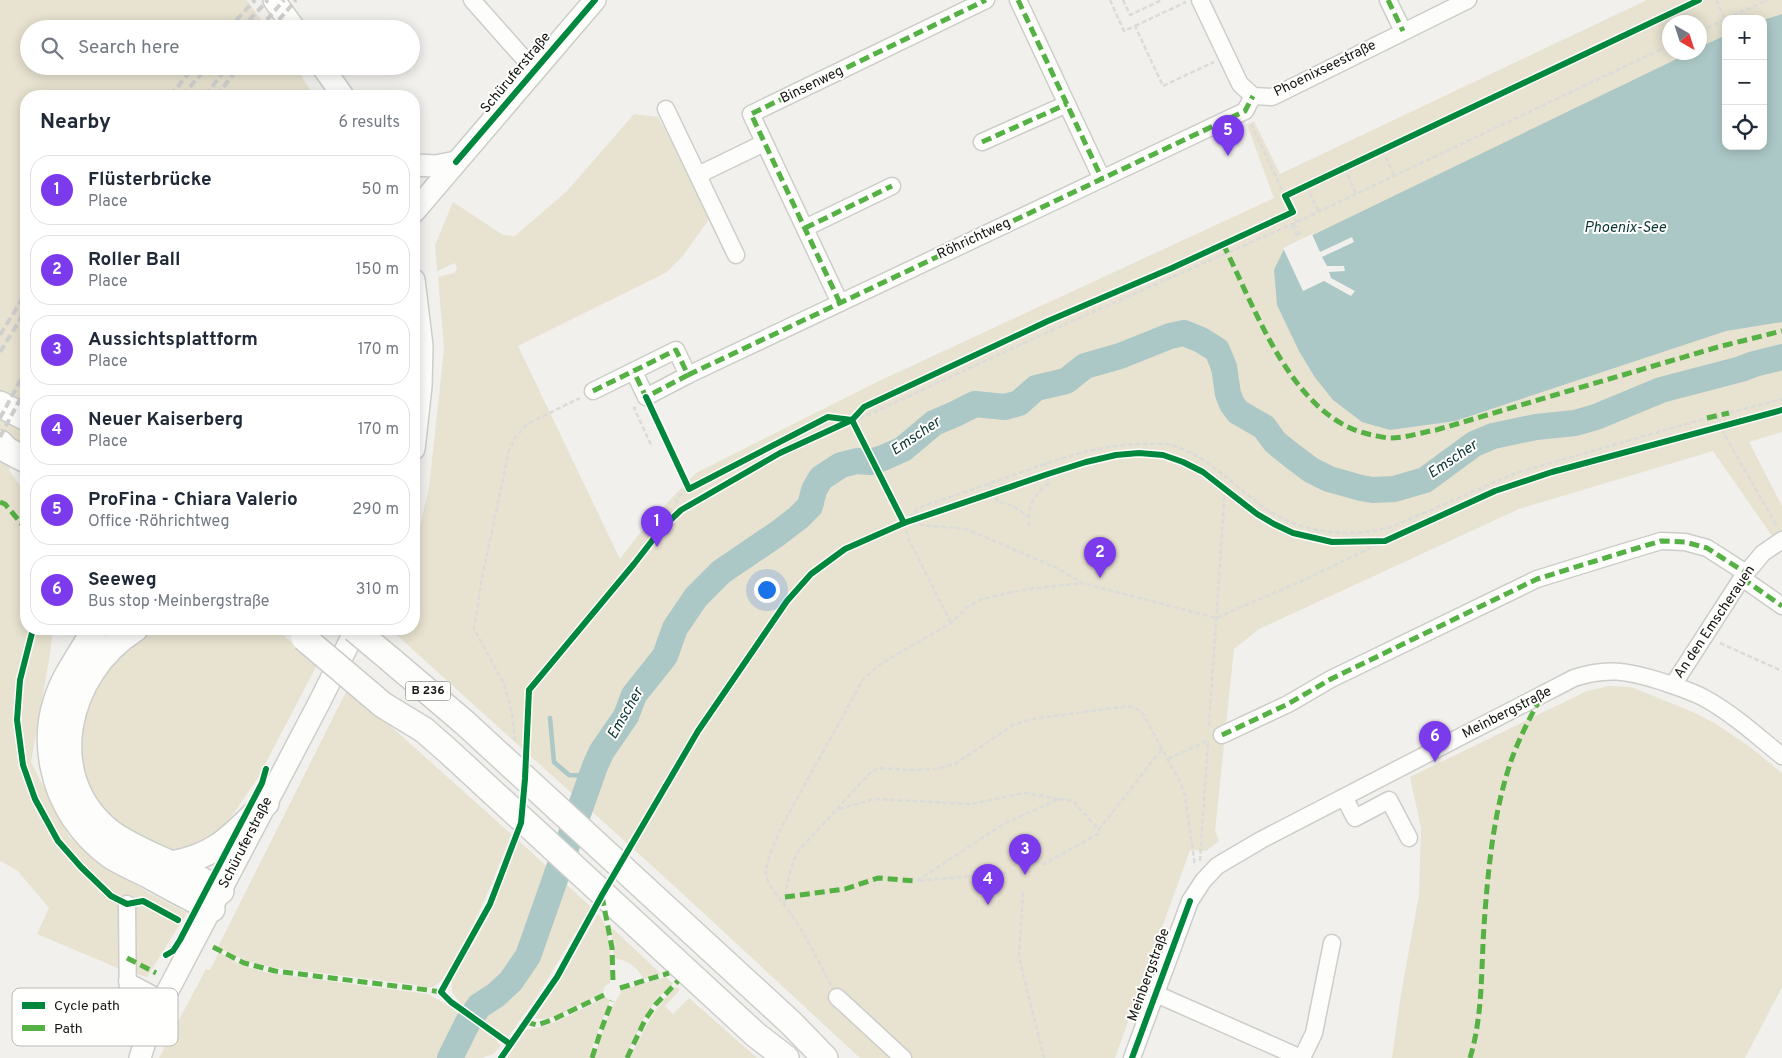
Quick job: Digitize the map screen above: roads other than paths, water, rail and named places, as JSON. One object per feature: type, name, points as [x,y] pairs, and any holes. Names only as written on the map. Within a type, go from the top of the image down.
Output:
[{"type":"highway","points":[[0,391],[20,400]]},
{"type":"highway","points":[[0,404],[20,415]]},
{"type":"highway","points":[[0,433],[20,443]]},
{"type":"highway","points":[[0,443],[7,450],[20,457]]},
{"type":"highway","points":[[91,635],[64,680],[55,702],[51,726],[50,751],[55,778],[65,802],[76,822],[92,840],[112,857],[216,900]]},
{"type":"highway","points":[[128,635],[112,648],[94,668],[83,685],[74,705],[68,744],[75,782],[82,799],[94,816],[110,832],[171,864],[216,900]]},
{"type":"highway","points":[[306,635],[373,688],[383,704],[424,730],[448,751],[756,1035],[786,1058]]},
{"type":"highway","name":"B 236","points":[[362,635],[465,723],[791,1023],[825,1058]]},
{"type":"highway","points":[[171,864],[200,858],[215,850],[234,836],[266,803]]},
{"type":"main road","points":[[274,0],[288,20]]},
{"type":"main road","name":"Schüruferstraße","points":[[420,205],[595,0]]},
{"type":"main road","points":[[328,75],[339,90]]},
{"type":"main road","points":[[420,165],[436,166],[456,162]]},
{"type":"main road","points":[[420,330],[422,346],[420,395]]},
{"type":"main road","name":"Schüruferstraße","points":[[169,988],[319,703],[352,635]]},
{"type":"main road","name":"Schüruferstraße","points":[[140,1058],[144,1046]]},
{"type":"street","name":"Schüruferstraße","points":[[472,0],[535,71]]},
{"type":"street","name":"Binsenweg","points":[[840,303],[751,114],[986,0]]},
{"type":"street","points":[[1018,0],[1102,179]]},
{"type":"street","points":[[1200,0],[1240,84],[1253,96]]},
{"type":"street","points":[[1388,0],[1403,31]]},
{"type":"street","name":"Phoenixseestraße","points":[[1253,96],[1272,97],[1468,0]]},
{"type":"street","name":"Röhrichtweg","points":[[634,372],[646,396],[1245,111],[1253,96]]},
{"type":"street","points":[[982,142],[1067,104]]},
{"type":"street","points":[[666,109],[736,255]]},
{"type":"street","points":[[698,175],[764,143]]},
{"type":"street","points":[[805,228],[892,186]]},
{"type":"street","points":[[593,391],[676,350],[688,375]]},
{"type":"street","name":"An den Emscherauen","points":[[1673,685],[1744,575],[1763,554],[1782,540]]},
{"type":"street","points":[[1215,738],[1288,704],[1330,679],[1537,579],[1661,541],[1684,542],[1708,548],[1782,606]]},
{"type":"street","name":"Meinbergstraße","points":[[1132,1058],[1188,906],[1203,881],[1217,866],[1261,840],[1574,678],[1588,673],[1610,670],[1636,673],[1673,685],[1705,698],[1733,716],[1782,756]]},
{"type":"street","points":[[1344,797],[1355,818],[1389,800],[1409,838]]},
{"type":"street","points":[[127,988],[128,904]]},
{"type":"street","points":[[1156,994],[1301,1058],[1314,1033],[1332,943]]},
{"type":"street","points":[[127,981],[140,988]]},
{"type":"street","points":[[837,997],[903,1058]]},
{"type":"water","name":"Phoenix-See","points":[[1782,14],[1782,322],[1726,331],[1455,421],[1390,430],[1362,422],[1333,400],[1314,376],[1299,351],[1277,305],[1274,270],[1284,249],[1675,60],[1707,60],[1707,44],[1722,37],[1722,150],[1767,150],[1767,19]]},
{"type":"waterway","name":"Emscher","points":[[450,1058],[468,1022],[479,1006],[496,995],[511,981],[528,956],[595,766],[602,751],[626,716],[634,695],[665,656],[675,628],[696,597],[721,572],[798,518],[810,506],[814,490],[821,478],[841,465],[857,461],[870,462],[903,449],[934,423],[975,404],[1005,407],[1019,403],[1036,388],[1066,381],[1085,366],[1120,356],[1170,336],[1184,333],[1201,340],[1217,350],[1224,367],[1228,394],[1238,412],[1264,427],[1275,442],[1311,470],[1329,479],[1373,490],[1394,489],[1425,480],[1474,444],[1493,436],[1536,427],[1575,423],[1596,417],[1661,390],[1782,357]]},
{"type":"waterway","points":[[550,718],[554,762],[569,775],[591,776]]},
{"type":"railway","points":[[236,20],[255,0]]},
{"type":"railway","points":[[249,20],[268,0]]},
{"type":"railway","points":[[267,20],[284,0]]},
{"type":"railway","points":[[279,20],[296,0]]},
{"type":"railway","points":[[175,90],[188,75]]},
{"type":"railway","points":[[187,90],[200,75]]},
{"type":"railway","points":[[210,90],[221,75]]},
{"type":"railway","points":[[221,90],[233,75]]},
{"type":"railway","points":[[0,335],[20,303]]},
{"type":"railway","points":[[0,352],[20,320]]},
{"type":"railway","points":[[0,418],[20,381]]},
{"type":"railway","points":[[0,437],[20,399]]},
{"type":"place","name":"ProFina - Chiara Valerio","points":[[1228,156]]},
{"type":"place","name":"Flüsterbrücke","points":[[657,547]]},
{"type":"place","name":"Roller Ball","points":[[1100,578]]},
{"type":"place","name":"Seeweg","points":[[1435,762]]},
{"type":"place","name":"Aussichtsplattform","points":[[1025,875]]},
{"type":"place","name":"Neuer Kaiserberg","points":[[988,905]]}]
